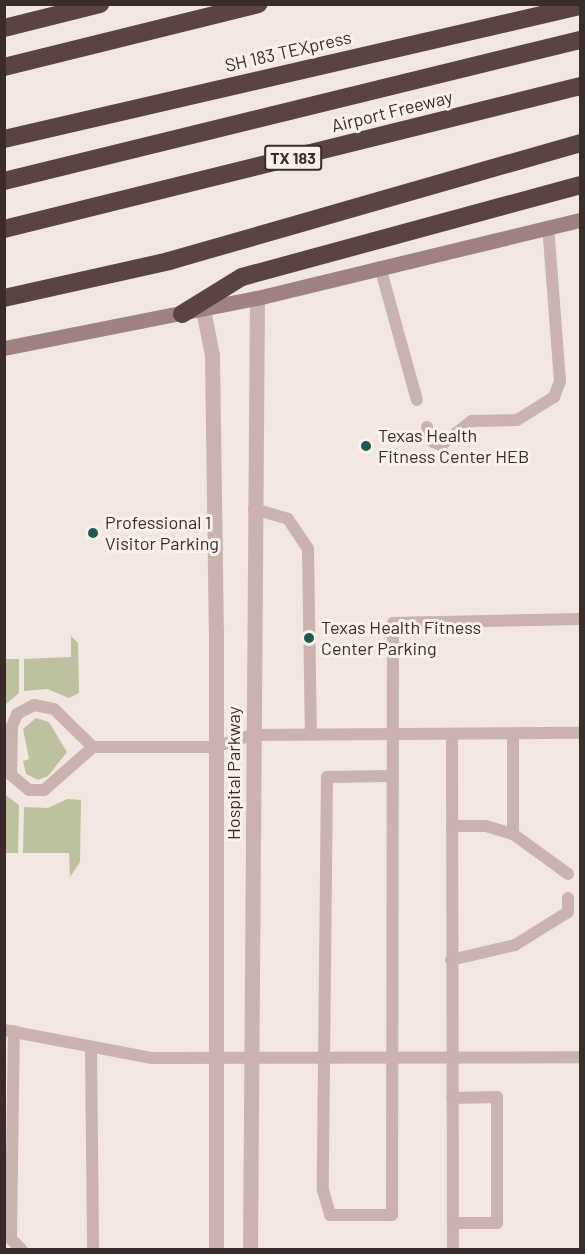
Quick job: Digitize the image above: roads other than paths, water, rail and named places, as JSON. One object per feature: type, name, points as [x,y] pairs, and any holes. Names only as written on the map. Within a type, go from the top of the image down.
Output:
[{"type":"highway","points":[[4,28],[100,4]]},
{"type":"highway","points":[[4,67],[258,4]]},
{"type":"highway","name":"SH 183 TEXpress","points":[[4,139],[580,6]]},
{"type":"highway","points":[[4,181],[580,40]]},
{"type":"highway","name":"Airport Freeway","points":[[4,229],[580,86]]},
{"type":"highway","points":[[4,298],[169,261],[580,143]]},
{"type":"highway","points":[[182,314],[242,277],[580,184]]},
{"type":"main road","points":[[4,348],[203,310],[580,220]]},
{"type":"street","name":"Hospital Parkway","points":[[250,1250],[257,298]]},
{"type":"street","name":"Hospital Parkway","points":[[203,310],[212,355],[216,1250]]},
{"type":"lane","points":[[427,428],[433,442],[441,445],[472,421],[517,420],[554,396],[560,381],[548,226]]},
{"type":"lane","points":[[380,267],[417,400]]},
{"type":"lane","points":[[254,509],[288,519],[308,549],[311,734]]},
{"type":"lane","points":[[390,776],[327,777],[323,1190],[330,1215],[370,1218],[392,1215],[390,734],[393,623],[580,619]]},
{"type":"lane","points":[[93,747],[54,709],[28,706],[10,731],[11,775],[29,790],[44,790],[93,747],[215,747],[253,735],[580,733]]},
{"type":"lane","points":[[513,734],[513,834]]},
{"type":"lane","points":[[452,735],[453,1250]]},
{"type":"lane","points":[[452,826],[486,826],[513,834],[568,874]]},
{"type":"lane","points":[[451,960],[515,945],[568,912],[568,898]]},
{"type":"lane","points":[[22,1250],[8,1233],[9,1031],[91,1051],[216,1057],[580,1057]]},
{"type":"lane","points":[[91,1051],[93,1250]]},
{"type":"lane","points":[[452,1098],[497,1097],[497,1222],[453,1223]]},
{"type":"place","name":"Texas Health Fitness Center HEB","points":[[366,446]]},
{"type":"place","name":"Professional 1 Visitor Parking","points":[[93,533]]},
{"type":"place","name":"Texas Health Fitness Center Parking","points":[[309,638]]}]
